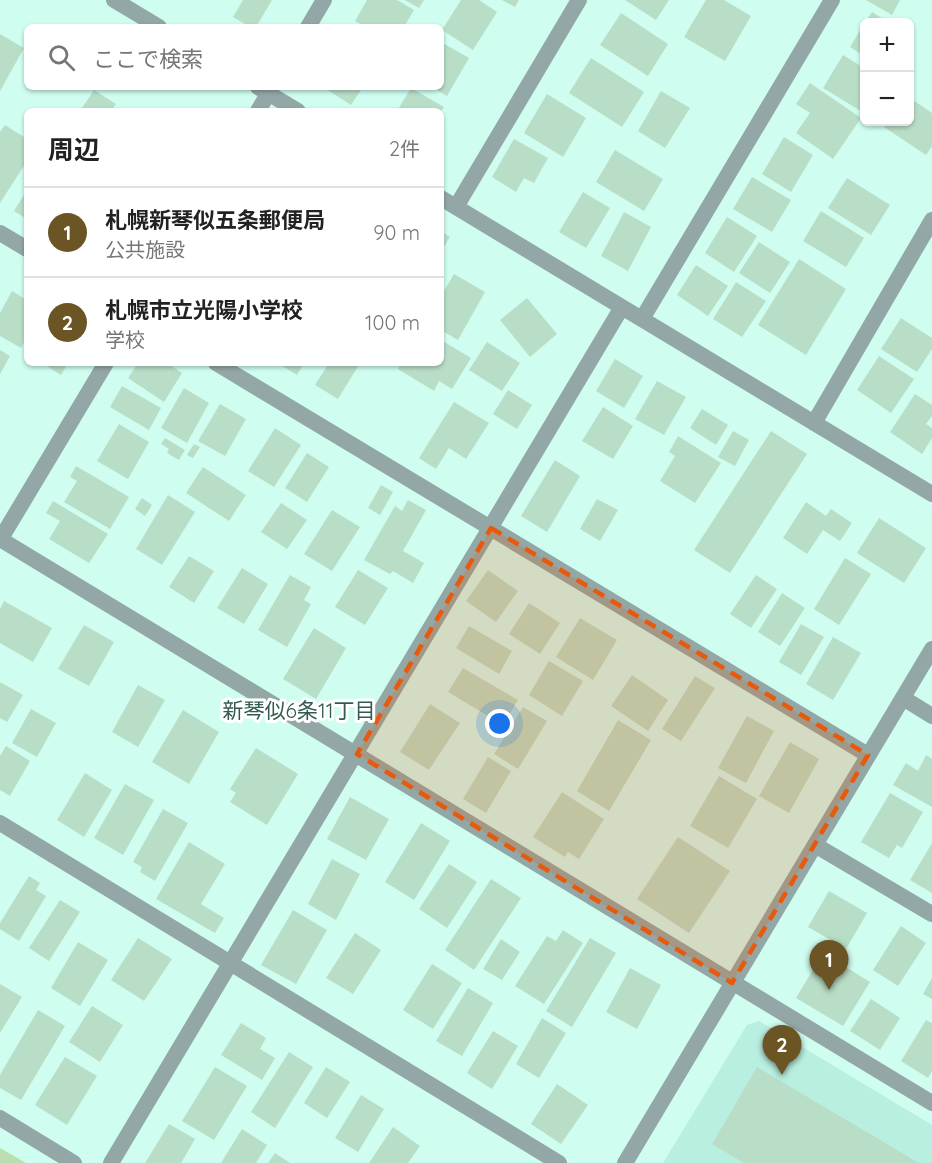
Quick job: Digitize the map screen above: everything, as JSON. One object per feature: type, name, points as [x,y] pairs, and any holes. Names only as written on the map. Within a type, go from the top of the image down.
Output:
[{"type":"street","points":[[114,0],[154,24]]},
{"type":"street","points":[[310,24],[324,0]]},
{"type":"street","points":[[456,207],[579,0]]},
{"type":"street","points":[[642,319],[832,0]]},
{"type":"street","points":[[259,108],[266,90]]},
{"type":"street","points":[[267,90],[294,108]]},
{"type":"street","points":[[444,200],[932,494]]},
{"type":"street","points":[[814,423],[932,220]]},
{"type":"street","points":[[0,233],[24,247]]},
{"type":"street","points":[[111,1163],[622,307]]},
{"type":"street","points":[[104,366],[0,539],[932,1103]]},
{"type":"street","points":[[221,366],[868,755]]},
{"type":"street","points":[[625,1163],[932,649]]},
{"type":"street","points":[[903,698],[932,716]]},
{"type":"street","points":[[0,823],[559,1163]]},
{"type":"street","points":[[815,845],[932,914]]},
{"type":"street","points":[[0,1118],[74,1163]]},
{"type":"highlighted area","points":[[491,528],[868,755],[732,983],[357,754]]},
{"type":"shaded area","points":[[759,1021],[932,1125],[932,1163],[663,1163],[747,1025]]},
{"type":"shaded area","points":[[0,1148],[26,1163],[0,1163]]},
{"type":"building","points":[[243,0],[272,0],[258,24],[245,24],[233,17]]},
{"type":"building","points":[[367,0],[397,0],[414,10],[406,24],[360,24],[355,21]]},
{"type":"building","points":[[405,0],[424,0],[419,8]]},
{"type":"building","points":[[461,0],[479,0],[497,12],[473,50],[444,31],[444,27]]},
{"type":"building","points":[[502,0],[519,0],[515,7]]},
{"type":"building","points":[[625,0],[669,0],[656,20]]},
{"type":"building","points":[[706,0],[724,0],[751,16],[725,61],[684,37]]},
{"type":"building","points":[[866,0],[900,0],[892,15]]},
{"type":"building","points":[[872,12],[882,18],[868,18]]},
{"type":"building","points":[[621,13],[668,44],[648,76],[600,45]]},
{"type":"building","points":[[860,31],[860,53],[850,47]]},
{"type":"building","points":[[0,34],[24,48],[0,91]]},
{"type":"building","points":[[444,44],[469,58],[447,96],[437,90],[444,90]]},
{"type":"building","points":[[843,55],[860,66],[860,111],[823,88]]},
{"type":"building","points":[[591,58],[644,92],[622,127],[569,93]]},
{"type":"building","points":[[810,83],[860,117],[833,159],[796,133],[810,113],[796,104]]},
{"type":"building","points":[[94,90],[116,104],[113,108],[82,108]]},
{"type":"building","points":[[328,90],[361,90],[351,105]]},
{"type":"building","points":[[410,90],[414,90],[444,107],[443,108],[399,108]]},
{"type":"building","points":[[661,91],[690,108],[665,148],[638,131]]},
{"type":"building","points":[[547,94],[586,118],[563,157],[524,133]]},
{"type":"building","points":[[914,101],[932,113],[932,146],[926,155],[884,127],[914,126]]},
{"type":"building","points":[[5,125],[24,137],[24,166],[0,203],[0,132]]},
{"type":"building","points":[[784,137],[813,155],[791,192],[762,174]]},
{"type":"building","points":[[514,139],[548,158],[534,183],[524,178],[516,192],[492,177]]},
{"type":"building","points":[[615,150],[663,179],[644,211],[596,182]]},
{"type":"building","points":[[752,177],[791,200],[772,232],[733,209]]},
{"type":"building","points":[[847,178],[890,205],[871,235],[828,208]]},
{"type":"building","points":[[583,192],[610,208],[586,248],[559,232]]},
{"type":"building","points":[[24,195],[24,217],[14,211]]},
{"type":"building","points":[[821,211],[864,238],[846,267],[803,241]]},
{"type":"building","points":[[624,212],[651,227],[628,271],[601,256]]},
{"type":"building","points":[[727,217],[757,236],[734,272],[705,253]]},
{"type":"building","points":[[444,233],[450,237],[444,246]]},
{"type":"building","points":[[759,242],[790,262],[770,293],[739,273]]},
{"type":"building","points":[[799,259],[846,289],[806,355],[758,325]]},
{"type":"building","points":[[696,265],[728,286],[708,316],[677,295]]},
{"type":"building","points":[[454,274],[485,292],[458,340],[444,332],[444,291]]},
{"type":"building","points":[[736,282],[766,301],[742,337],[713,319]]},
{"type":"building","points":[[12,291],[24,298],[24,342],[21,348],[0,336],[0,313]]},
{"type":"building","points":[[527,298],[557,334],[530,357],[500,320]]},
{"type":"building","points":[[901,318],[932,338],[932,349],[917,372],[881,349]]},
{"type":"building","points":[[444,342],[471,358],[452,389],[439,381],[434,391],[398,369],[400,366],[444,366]]},
{"type":"building","points":[[487,342],[520,363],[502,391],[469,370]]},
{"type":"building","points":[[0,350],[10,356],[0,374]]},
{"type":"building","points":[[879,356],[914,379],[891,413],[857,390]]},
{"type":"building","points":[[615,359],[643,376],[624,408],[596,391]]},
{"type":"building","points":[[47,366],[66,366],[61,375]]},
{"type":"building","points":[[136,366],[172,366],[182,373],[164,402],[128,378]]},
{"type":"building","points":[[283,366],[302,366],[297,375]]},
{"type":"building","points":[[327,366],[358,366],[338,399],[315,385]]},
{"type":"building","points":[[657,381],[686,397],[664,435],[635,419]]},
{"type":"building","points":[[122,386],[161,408],[149,430],[110,407]]},
{"type":"building","points":[[184,388],[209,403],[187,443],[161,428]]},
{"type":"building","points":[[508,390],[532,405],[517,429],[493,414]]},
{"type":"building","points":[[915,394],[932,405],[932,416],[926,424],[932,428],[932,438],[922,454],[890,432]]},
{"type":"building","points":[[454,402],[489,423],[466,459],[449,448],[436,469],[419,458]]},
{"type":"building","points":[[220,404],[246,419],[225,456],[198,441]]},
{"type":"building","points":[[603,407],[633,426],[613,459],[582,441]]},
{"type":"building","points":[[702,409],[728,425],[716,445],[690,428]]},
{"type":"building","points":[[119,424],[149,442],[128,479],[97,461]]},
{"type":"building","points":[[275,428],[301,445],[274,487],[248,471]]},
{"type":"building","points":[[733,431],[749,440],[735,466],[718,457]]},
{"type":"building","points":[[771,431],[807,454],[730,573],[694,550]]},
{"type":"building","points":[[678,436],[721,463],[695,503],[660,481],[675,456],[669,452]]},
{"type":"building","points":[[165,438],[185,450],[179,460],[167,453],[169,449],[161,444]]},
{"type":"building","points":[[194,444],[200,447],[193,458],[187,455]]},
{"type":"building","points":[[307,453],[329,467],[307,502],[285,488]]},
{"type":"building","points":[[555,460],[580,476],[547,532],[521,516]]},
{"type":"building","points":[[76,466],[129,497],[110,529],[64,502],[77,481],[70,477]]},
{"type":"building","points":[[203,467],[246,495],[229,521],[186,493]]},
{"type":"building","points":[[381,485],[393,492],[380,515],[368,508]]},
{"type":"building","points":[[168,495],[195,512],[162,565],[136,549]]},
{"type":"building","points":[[142,498],[152,505],[145,516],[135,509]]},
{"type":"building","points":[[597,499],[618,510],[600,541],[580,529]]},
{"type":"building","points":[[408,500],[426,510],[403,551],[424,563],[413,583],[393,571],[390,574],[364,560],[395,506],[402,511]]},
{"type":"building","points":[[53,501],[108,534],[89,563],[49,539],[60,521],[46,513]]},
{"type":"building","points":[[806,502],[826,516],[831,509],[852,523],[840,541],[823,530],[807,554],[783,538]]},
{"type":"building","points":[[281,503],[307,520],[287,549],[261,532]]},
{"type":"building","points":[[332,510],[360,527],[332,571],[304,554]]},
{"type":"building","points":[[879,518],[926,548],[904,583],[857,553]]},
{"type":"building","points":[[189,556],[214,571],[194,603],[169,587]]},
{"type":"building","points":[[845,558],[871,574],[839,625],[814,609]]},
{"type":"building","points":[[242,568],[268,584],[244,624],[217,608]]},
{"type":"building","points":[[358,570],[388,588],[365,625],[335,607]]},
{"type":"building","points":[[488,570],[518,591],[496,622],[466,601]]},
{"type":"building","points":[[290,575],[311,587],[304,600],[311,604],[287,647],[258,630]]},
{"type":"building","points":[[756,575],[777,589],[751,628],[730,614]]},
{"type":"building","points":[[782,593],[805,608],[780,646],[758,632]]},
{"type":"building","points":[[4,601],[52,628],[33,662],[0,643],[0,609]]},
{"type":"building","points":[[529,603],[560,623],[540,654],[509,634]]},
{"type":"building","points":[[580,618],[617,640],[593,680],[556,657]]},
{"type":"building","points":[[801,624],[824,637],[801,675],[779,662]]},
{"type":"building","points":[[84,625],[114,642],[89,686],[58,669]]},
{"type":"building","points":[[469,626],[512,651],[499,674],[456,648]]},
{"type":"building","points":[[314,628],[346,648],[316,699],[283,679]]},
{"type":"building","points":[[833,637],[861,653],[833,700],[806,684]]},
{"type":"building","points":[[549,661],[583,681],[562,716],[529,695]]},
{"type":"building","points":[[463,668],[518,700],[503,725],[448,692]]},
{"type":"building","points":[[632,675],[668,700],[648,731],[611,706]]},
{"type":"building","points":[[695,676],[715,688],[681,741],[662,729]]},
{"type":"building","points":[[0,682],[23,695],[7,722],[0,718]]},
{"type":"building","points":[[138,685],[165,700],[138,747],[112,732]]},
{"type":"building","points":[[430,704],[460,723],[429,770],[400,752]]},
{"type":"building","points":[[523,707],[547,721],[518,769],[494,754]]},
{"type":"building","points":[[31,709],[56,723],[37,757],[12,743]]},
{"type":"building","points":[[183,710],[219,732],[189,784],[152,762]]},
{"type":"building","points":[[747,716],[774,731],[746,783],[718,768]]},
{"type":"building","points":[[618,720],[651,740],[609,811],[577,791]]},
{"type":"building","points":[[790,742],[819,759],[789,813],[759,796]]},
{"type":"building","points":[[6,746],[30,761],[10,796],[0,790],[0,756]]},
{"type":"building","points":[[256,748],[298,774],[267,825],[230,802],[236,793],[230,789]]},
{"type":"building","points":[[926,755],[932,759],[932,807],[893,785],[906,763],[918,771]]},
{"type":"building","points":[[488,757],[511,771],[486,813],[463,799]]},
{"type":"building","points":[[85,773],[112,790],[84,837],[57,820]]},
{"type":"building","points":[[719,776],[757,799],[728,848],[690,826]]},
{"type":"building","points":[[125,784],[154,800],[123,855],[94,838]]},
{"type":"building","points":[[562,792],[604,819],[579,859],[568,852],[565,857],[533,837]]},
{"type":"building","points":[[890,793],[923,812],[902,848],[897,845],[889,858],[861,842]]},
{"type":"building","points":[[350,797],[389,819],[366,860],[327,839]]},
{"type":"building","points":[[163,809],[188,823],[155,881],[140,872],[142,867],[133,862]]},
{"type":"building","points":[[421,823],[450,841],[414,900],[385,882]]},
{"type":"building","points":[[678,837],[730,871],[689,933],[637,899]]},
{"type":"building","points":[[189,842],[225,864],[201,904],[224,918],[215,933],[156,899]]},
{"type":"building","points":[[932,843],[932,893],[910,880]]},
{"type":"building","points":[[332,859],[360,874],[336,920],[308,904]]},
{"type":"building","points":[[449,864],[477,882],[447,928],[419,909]]},
{"type":"building","points":[[29,876],[40,883],[36,890],[46,896],[19,941],[0,929],[0,923]]},
{"type":"building","points":[[491,879],[521,898],[474,970],[445,950]]},
{"type":"building","points":[[829,891],[867,913],[846,949],[808,927]]},
{"type":"building","points":[[60,900],[80,912],[49,961],[29,948]]},
{"type":"building","points":[[293,910],[327,930],[296,984],[261,965]]},
{"type":"building","points":[[901,926],[926,943],[898,986],[873,970]]},
{"type":"building","points":[[563,930],[583,943],[544,1004],[515,986],[547,936],[556,941]]},
{"type":"building","points":[[355,933],[381,950],[353,994],[326,978]]},
{"type":"building","points":[[138,938],[172,959],[144,1001],[111,980]]},
{"type":"building","points":[[590,938],[616,953],[572,1027],[546,1011]]},
{"type":"building","points":[[501,939],[520,952],[502,980],[483,969]]},
{"type":"building","points":[[78,942],[108,960],[80,1006],[51,988]]},
{"type":"building","points":[[823,953],[870,982],[843,1026],[796,998]]},
{"type":"building","points":[[432,964],[462,983],[433,1029],[403,1010]]},
{"type":"building","points":[[630,968],[661,985],[637,1029],[606,1012]]},
{"type":"building","points":[[932,978],[932,999],[923,994]]},
{"type":"building","points":[[0,984],[22,997],[0,1033]]},
{"type":"building","points":[[468,988],[493,1003],[462,1056],[436,1041]]},
{"type":"building","points":[[871,999],[900,1018],[880,1050],[850,1031]]},
{"type":"building","points":[[92,1006],[123,1025],[100,1062],[69,1042]]},
{"type":"building","points":[[38,1010],[65,1026],[21,1100],[0,1088],[0,1075]]},
{"type":"building","points":[[542,1018],[566,1033],[539,1078],[516,1064]]},
{"type":"building","points":[[926,1020],[932,1023],[932,1071],[928,1078],[901,1061]]},
{"type":"building","points":[[241,1023],[266,1038],[260,1049],[275,1058],[262,1080],[221,1055]]},
{"type":"building","points":[[493,1031],[518,1046],[492,1089],[467,1073]]},
{"type":"building","points":[[289,1052],[313,1067],[275,1128],[251,1112]]},
{"type":"building","points":[[65,1057],[97,1076],[67,1125],[35,1105]]},
{"type":"building","points":[[215,1067],[247,1086],[214,1140],[182,1121]]},
{"type":"building","points":[[326,1067],[350,1082],[327,1118],[304,1103]]},
{"type":"building","points":[[757,1067],[919,1163],[744,1163],[712,1144]]},
{"type":"building","points":[[557,1084],[588,1105],[561,1144],[531,1124]]},
{"type":"building","points":[[361,1095],[384,1109],[358,1152],[335,1138]]},
{"type":"building","points":[[169,1124],[195,1139],[181,1163],[145,1163]]},
{"type":"building","points":[[393,1127],[420,1146],[408,1163],[369,1163]]},
{"type":"building","points":[[242,1129],[267,1145],[256,1163],[221,1163]]},
{"type":"building","points":[[275,1153],[290,1163],[268,1163]]},
{"type":"place","name":"札幌新琴似五条郵便局","points":[[829,990]]},
{"type":"place","name":"札幌市立光陽小学校","points":[[782,1075]]},
{"type":"district","name":"新琴似6条11丁目","points":[[299,711]]}]
